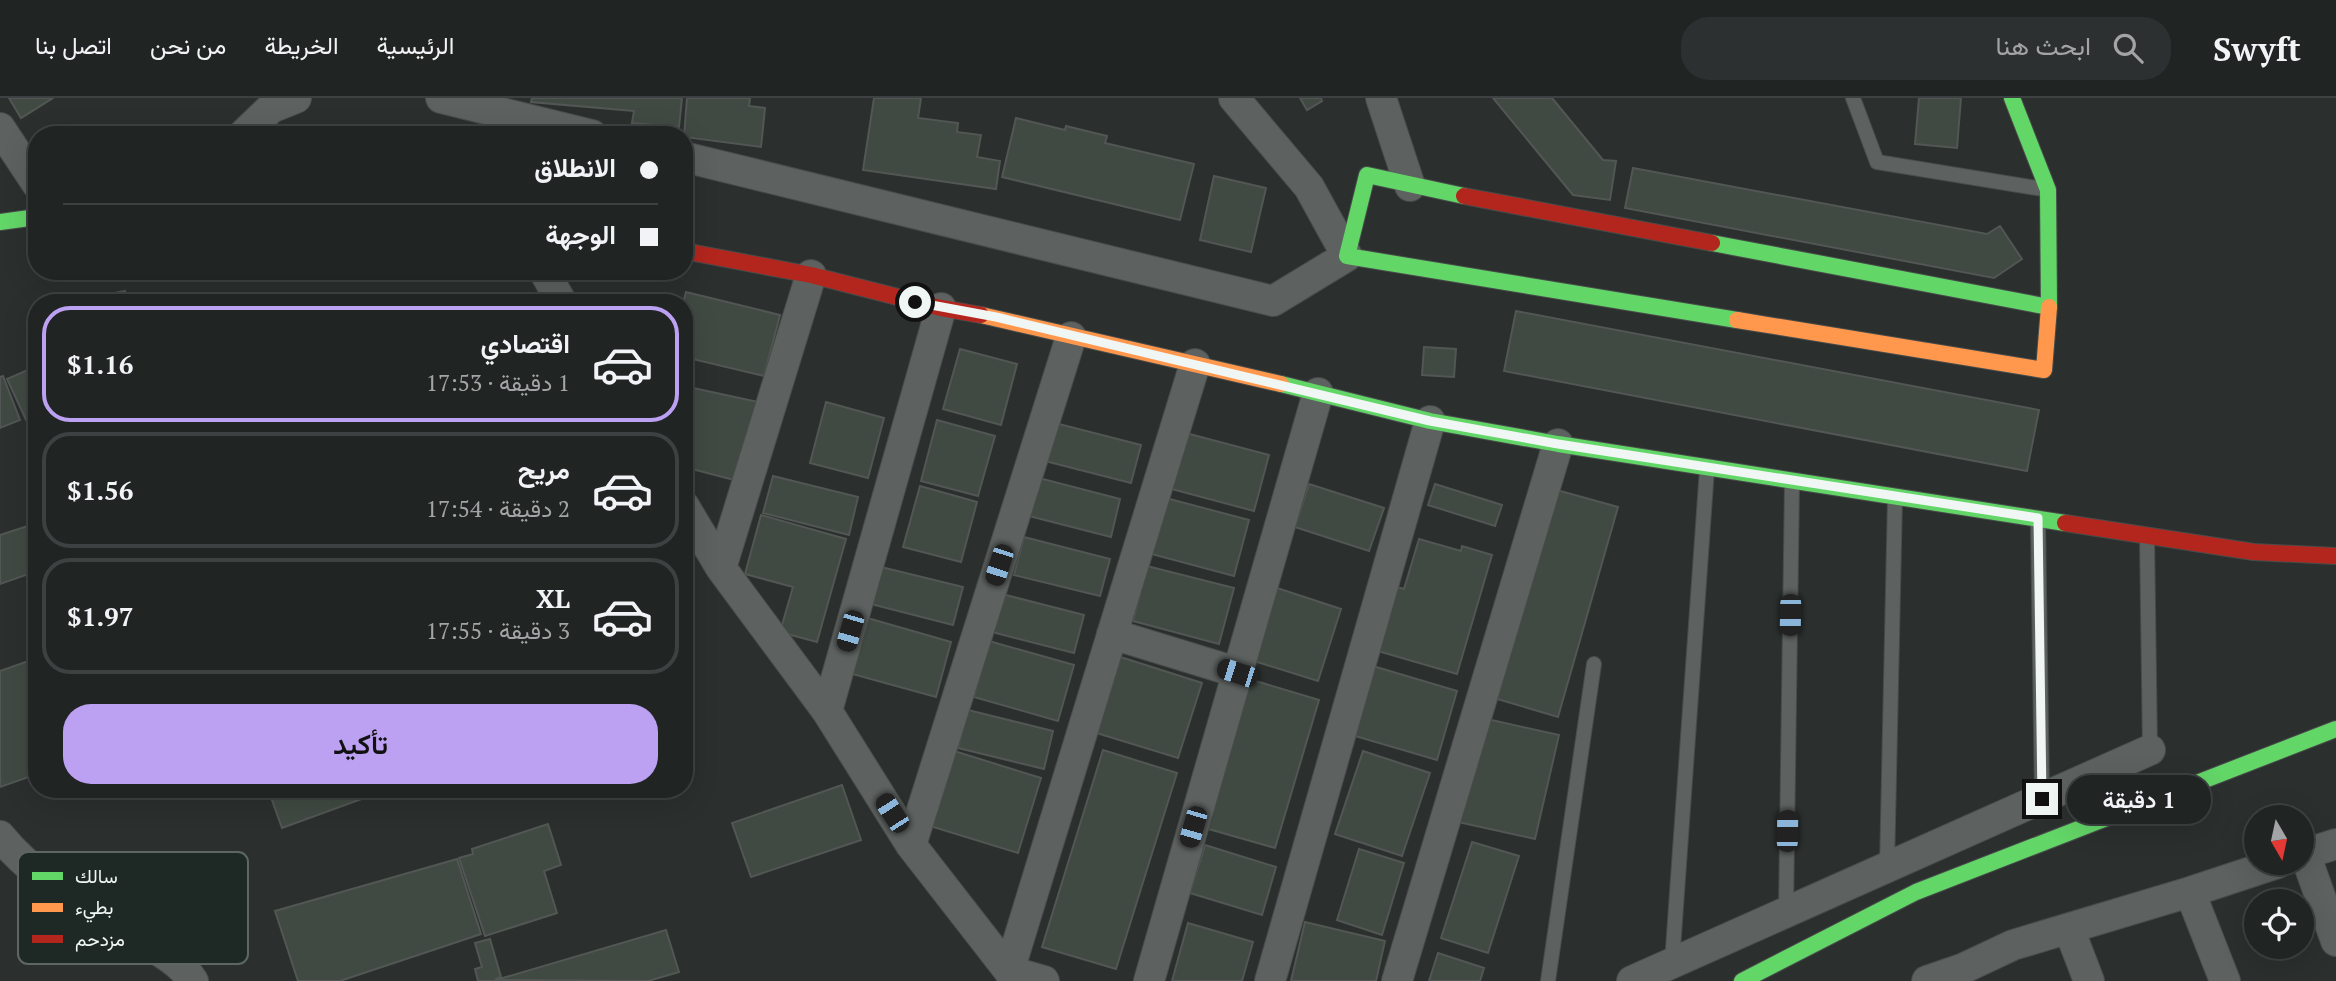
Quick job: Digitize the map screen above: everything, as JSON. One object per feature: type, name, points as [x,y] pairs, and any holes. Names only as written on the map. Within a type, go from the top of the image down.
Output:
[{"type":"main road","points":[[2012,98],[2048,190],[2049,307],[2043,370],[1348,256],[1367,174],[1410,186],[2049,307]]},
{"type":"main road","points":[[0,222],[28,217]]},
{"type":"main road","points":[[693,253],[811,275],[941,308],[996,317],[1070,337],[1195,364],[1430,421],[1558,444],[2255,552],[2336,556]]},
{"type":"main road","points":[[1742,981],[1916,892],[2336,729]]},
{"type":"street","points":[[441,98],[555,126]]},
{"type":"street","points":[[693,159],[1273,300],[1348,256],[1309,187],[1234,98]]},
{"type":"street","points":[[1381,98],[1410,186]]},
{"type":"street","points":[[253,126],[279,101]]},
{"type":"street","points":[[0,128],[28,170]]},
{"type":"street","points":[[721,568],[811,275]]},
{"type":"street","points":[[827,711],[941,308]]},
{"type":"street","points":[[911,845],[1070,337]]},
{"type":"street","points":[[1012,976],[1112,634],[1195,364]]},
{"type":"street","points":[[1149,981],[1318,393]]},
{"type":"street","points":[[1270,981],[1430,421]]},
{"type":"street","points":[[1397,981],[1558,444]]},
{"type":"street","points":[[693,521],[721,568],[827,711],[911,845],[1012,976],[1044,981]]},
{"type":"street","points":[[1112,634],[1237,673]]},
{"type":"street","points":[[1632,981],[2150,750]]},
{"type":"street","points":[[0,836],[18,856]]},
{"type":"street","points":[[2314,851],[2336,844]]},
{"type":"street","points":[[1927,981],[1964,975],[2013,945],[2244,874]]},
{"type":"street","points":[[2304,875],[2336,941]]},
{"type":"street","points":[[2190,892],[2225,981]]},
{"type":"street","points":[[2069,929],[2089,981]]},
{"type":"street","points":[[175,964],[193,981]]},
{"type":"lane","points":[[1853,98],[1877,162],[2048,190]]},
{"type":"lane","points":[[1672,963],[1707,467]]},
{"type":"lane","points":[[1786,912],[1792,480]]},
{"type":"lane","points":[[1887,868],[1895,496]]},
{"type":"lane","points":[[2038,518],[2042,799]]},
{"type":"lane","points":[[2147,535],[2150,750]]},
{"type":"lane","points":[[1548,981],[1594,664]]},
{"type":"building","points":[[9,98],[53,98],[21,118]]},
{"type":"building","points":[[532,98],[682,98],[679,126],[632,123],[634,111],[531,102]]},
{"type":"building","points":[[687,98],[750,98],[749,106],[765,108],[761,147],[693,138],[693,126],[685,126]]},
{"type":"building","points":[[874,98],[921,98],[918,118],[958,123],[957,132],[981,135],[977,157],[1000,161],[996,189],[863,170]]},
{"type":"building","points":[[1300,98],[1321,98],[1322,101],[1307,110]]},
{"type":"building","points":[[1493,98],[1552,98],[1603,160],[1616,161],[1610,200],[1573,195]]},
{"type":"building","points":[[1919,98],[1961,98],[1957,148],[1915,144]]},
{"type":"building","points":[[1016,118],[1065,130],[1066,126],[1107,136],[1105,143],[1194,164],[1180,220],[1002,177]]},
{"type":"building","points":[[1633,168],[1987,234],[2000,226],[2022,259],[1994,278],[1625,208]]},
{"type":"building","points":[[1214,176],[1266,188],[1251,252],[1200,240]]},
{"type":"building","points":[[686,292],[780,315],[764,376],[693,359],[693,294]]},
{"type":"building","points":[[1516,311],[2039,410],[2027,471],[1504,371]]},
{"type":"building","points":[[1424,347],[1456,349],[1454,377],[1422,375]]},
{"type":"building","points":[[960,349],[1017,364],[1001,425],[943,409]]},
{"type":"building","points":[[28,370],[27,422],[7,379]]},
{"type":"building","points":[[3,376],[20,420],[0,428],[0,377]]},
{"type":"building","points":[[693,388],[758,402],[738,481],[693,469]]},
{"type":"building","points":[[826,402],[884,418],[868,478],[810,463]]},
{"type":"building","points":[[937,420],[995,436],[978,496],[921,481]]},
{"type":"building","points":[[1055,423],[1141,445],[1131,483],[1045,461]]},
{"type":"building","points":[[1182,432],[1269,455],[1254,511],[1168,488]]},
{"type":"building","points":[[773,476],[858,497],[849,535],[763,513]]},
{"type":"building","points":[[1035,477],[1120,499],[1111,537],[1025,515]]},
{"type":"building","points":[[1309,484],[1384,508],[1369,551],[1295,527]]},
{"type":"building","points":[[1435,484],[1502,505],[1495,526],[1428,505]]},
{"type":"building","points":[[920,486],[977,502],[961,562],[903,547]]},
{"type":"building","points":[[1553,489],[1618,507],[1558,717],[1494,698]]},
{"type":"building","points":[[1162,497],[1249,520],[1234,576],[1148,553]]},
{"type":"building","points":[[761,515],[846,539],[817,642],[780,632],[793,587],[745,574]]},
{"type":"building","points":[[28,526],[28,574],[0,584],[0,535]]},
{"type":"building","points":[[1024,537],[1110,559],[1100,596],[1014,575]]},
{"type":"building","points":[[1419,539],[1461,551],[1462,546],[1492,555],[1457,674],[1378,651],[1397,587],[1404,589]]},
{"type":"building","points":[[877,566],[963,587],[953,625],[867,603]]},
{"type":"building","points":[[1147,566],[1234,588],[1219,644],[1133,621]]},
{"type":"building","points":[[1274,587],[1341,609],[1318,681],[1251,660]]},
{"type":"building","points":[[998,593],[1084,615],[1074,653],[988,631]]},
{"type":"building","points":[[864,617],[951,642],[936,697],[849,673]]},
{"type":"building","points":[[989,641],[1074,665],[1058,721],[974,697]]},
{"type":"building","points":[[1111,654],[1202,683],[1178,758],[1087,730]]},
{"type":"building","points":[[28,661],[28,777],[0,787],[0,671]]},
{"type":"building","points":[[1373,666],[1457,691],[1437,760],[1352,735]]},
{"type":"building","points":[[1249,679],[1319,700],[1275,848],[1205,828]]},
{"type":"building","points":[[968,710],[1053,731],[1044,769],[958,748]]},
{"type":"building","points":[[1487,719],[1559,735],[1535,839],[1458,822]]},
{"type":"building","points":[[951,750],[1041,778],[1018,853],[927,825]]},
{"type":"building","points":[[1103,750],[1177,773],[1116,969],[1042,947]]},
{"type":"building","points":[[1363,751],[1430,773],[1402,856],[1335,834]]},
{"type":"building","points":[[842,785],[861,840],[751,877],[732,823]]},
{"type":"building","points":[[271,798],[364,798],[282,828]]},
{"type":"building","points":[[548,824],[561,865],[544,871],[557,913],[485,936],[459,858],[473,854],[472,849]]},
{"type":"building","points":[[1472,842],[1519,856],[1488,953],[1441,938]]},
{"type":"building","points":[[1205,845],[1276,867],[1262,915],[1190,893]]},
{"type":"building","points":[[1359,849],[1404,863],[1382,935],[1337,920]]},
{"type":"building","points":[[457,859],[481,934],[340,981],[298,981],[275,911]]},
{"type":"building","points":[[1305,922],[1385,941],[1376,981],[1291,981]]},
{"type":"building","points":[[1188,923],[1253,942],[1242,981],[1172,981]]},
{"type":"building","points":[[666,930],[679,972],[648,981],[496,980]]},
{"type":"building","points":[[490,939],[501,977],[496,981],[478,981],[475,969],[482,967],[475,943]]},
{"type":"building","points":[[1438,953],[1484,968],[1480,981],[1429,981]]},
{"type":"traffic: fast","points":[[1712,243],[2049,307],[2048,190],[2012,98]]},
{"type":"traffic: fast","points":[[1464,196],[1367,175],[1347,256],[1737,320]]},
{"type":"traffic: fast","points":[[0,222],[28,218]]},
{"type":"traffic: fast","points":[[1281,384],[1430,421],[1558,444],[2065,523]]},
{"type":"traffic: fast","points":[[1742,981],[1916,892],[2336,729]]},
{"type":"traffic: slow","points":[[1737,320],[2044,370],[2049,307]]},
{"type":"traffic: slow","points":[[981,315],[1281,384]]},
{"type":"traffic: jam","points":[[1464,196],[1712,243]]},
{"type":"traffic: jam","points":[[693,253],[811,275],[941,308],[981,315]]},
{"type":"traffic: jam","points":[[2065,523],[2254,552],[2336,556]]},
{"type":"route","points":[[915,302],[996,317],[1070,337],[1430,421],[1558,444],[2038,518],[2042,799]]}]
